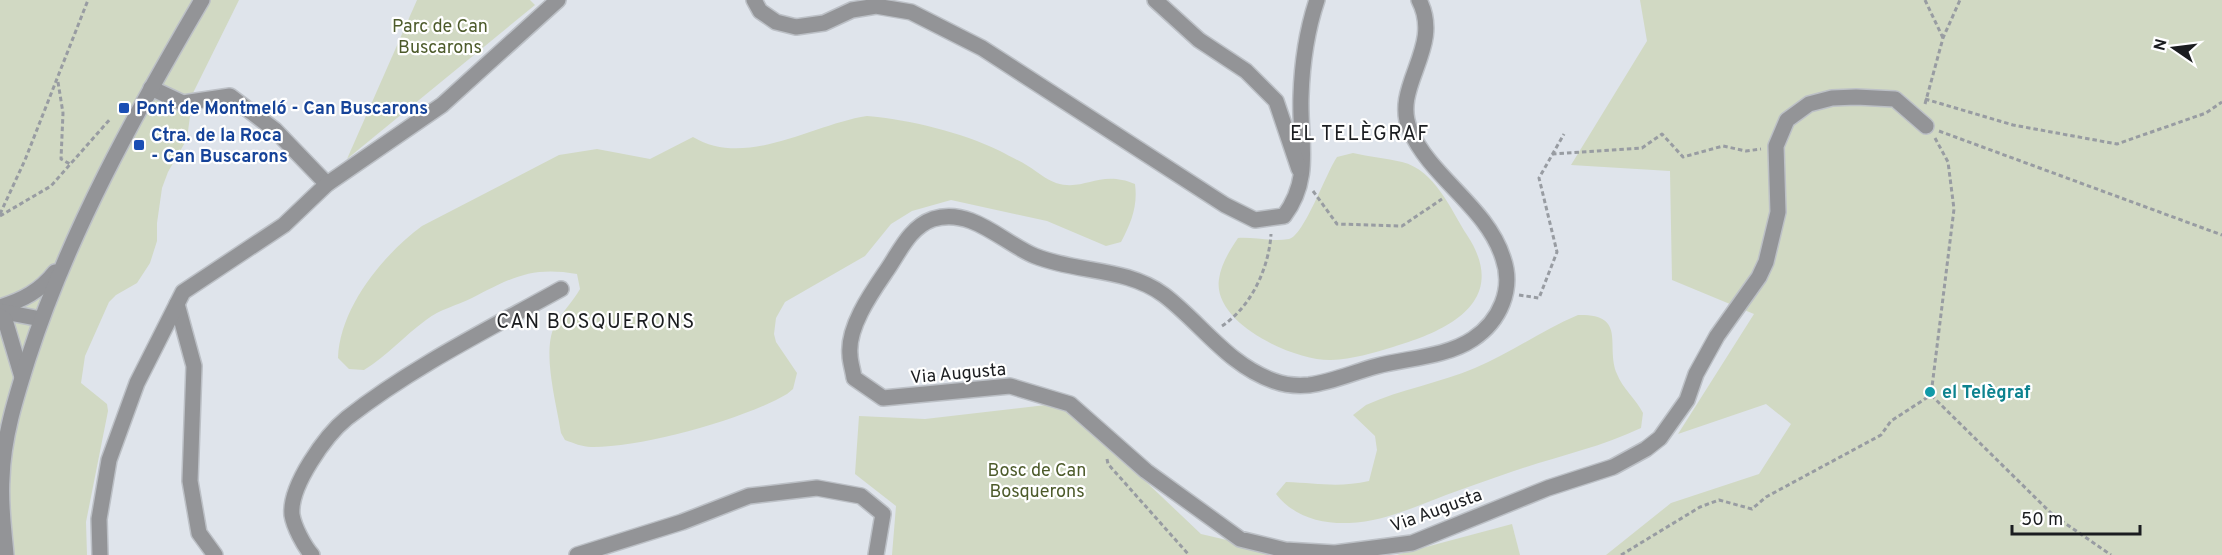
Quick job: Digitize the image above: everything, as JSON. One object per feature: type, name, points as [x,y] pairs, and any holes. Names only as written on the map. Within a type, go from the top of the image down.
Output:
[{"type":"street","points":[[6,555],[2,477],[12,414],[41,319],[65,257],[151,88],[202,0]]},
{"type":"street","points":[[100,555],[99,519],[109,460],[137,383],[183,292],[284,225],[327,184],[442,105],[558,0]]},
{"type":"street","points":[[754,0],[760,11],[776,22],[796,27],[824,23],[852,10],[876,6],[911,12],[982,48],[1225,205],[1255,220],[1284,216],[1294,202],[1301,174],[1304,146],[1301,93],[1307,46],[1317,0]]},
{"type":"street","points":[[1155,0],[1199,40],[1246,71],[1276,101],[1301,174]]},
{"type":"street","name":"Via Augusta","points":[[1419,0],[1424,10],[1426,39],[1410,84],[1405,114],[1417,143],[1454,191],[1488,229],[1503,258],[1506,292],[1502,308],[1493,322],[1460,347],[1308,385],[1289,385],[1273,381],[1234,358],[1164,295],[1148,285],[1110,272],[1034,255],[986,227],[950,216],[932,219],[914,229],[881,278],[856,324],[849,352],[854,378],[884,398],[1010,386],[1070,404],[1146,471],[1240,539],[1261,546],[1310,552],[1360,551],[1412,543],[1548,488],[1613,467],[1646,449],[1671,425],[1687,400],[1696,374],[1717,336],[1759,277],[1777,220],[1776,146],[1787,120],[1809,104],[1832,98],[1895,99],[1926,126]]},
{"type":"street","points":[[151,88],[183,103],[230,96],[275,130],[327,184]]},
{"type":"street","points":[[0,309],[21,301],[44,286],[65,257]]},
{"type":"street","points":[[312,555],[306,548],[292,514],[300,480],[317,451],[346,420],[415,371],[561,289]]},
{"type":"street","points":[[177,304],[194,366],[190,481],[199,533],[215,555]]},
{"type":"street","points":[[0,309],[41,319]]},
{"type":"street","points":[[0,316],[5,320],[22,377]]},
{"type":"street","points":[[577,555],[682,522],[749,496],[817,488],[861,496],[883,514],[876,555]]},
{"type":"path","points":[[0,215],[57,81],[88,0]]},
{"type":"path","points":[[1925,0],[1943,38]]},
{"type":"path","points":[[1621,555],[1700,507],[1719,500],[1752,509],[1766,497],[1881,435],[1892,421],[1931,395],[1954,209],[1948,162],[1926,126],[1925,99],[1943,38],[1960,0]]},
{"type":"path","points":[[57,81],[63,112],[61,159],[70,164]]},
{"type":"path","points":[[1925,99],[2013,125],[2117,144],[2206,113],[2222,102]]},
{"type":"path","points":[[0,215],[51,186],[111,118]]},
{"type":"path","points":[[1926,126],[2222,235]]},
{"type":"path","points":[[1506,292],[1539,298],[1557,252],[1539,178],[1564,134]]},
{"type":"path","points":[[1552,154],[1642,148],[1662,134],[1683,157],[1723,146],[1746,151],[1776,146]]},
{"type":"path","points":[[1301,174],[1337,224],[1402,226],[1454,191]]},
{"type":"path","points":[[1207,336],[1232,320],[1255,288],[1266,265],[1273,218]]},
{"type":"path","points":[[1931,395],[2053,515],[2111,555]]},
{"type":"path","points":[[1101,433],[1108,464],[1189,555]]},
{"type":"green space","points":[[0,0],[239,0],[193,93],[187,139],[168,172],[162,188],[157,241],[150,263],[137,283],[116,295],[109,302],[85,356],[81,383],[107,404],[108,411],[86,522],[87,555],[0,555]]},
{"type":"green space","name":"Parc de Can Buscarons","points":[[417,0],[530,0],[535,5],[347,159]]},
{"type":"green space","points":[[1640,0],[2222,0],[2222,555],[1606,555],[1671,503],[1759,474],[1791,424],[1766,404],[1678,434],[1754,314],[1672,280],[1670,171],[1571,165],[1647,41]]},
{"type":"green space","points":[[867,116],[901,120],[969,138],[1000,151],[1056,183],[1076,185],[1112,179],[1135,184],[1135,207],[1128,228],[1121,242],[1106,246],[1047,221],[951,200],[912,211],[891,224],[865,256],[785,302],[776,318],[774,334],[776,342],[797,373],[793,389],[746,413],[692,430],[636,443],[588,447],[565,440],[561,433],[549,351],[554,327],[580,289],[577,274],[547,272],[522,276],[442,310],[418,326],[364,370],[349,369],[338,358],[346,320],[355,301],[379,267],[407,238],[422,226],[559,155],[597,149],[650,159],[693,137],[713,146],[757,147]]},
{"type":"green space","points":[[1353,153],[1402,162],[1424,173],[1441,192],[1467,235],[1479,258],[1482,279],[1477,296],[1467,310],[1434,332],[1363,355],[1331,360],[1316,359],[1278,347],[1242,325],[1228,311],[1220,295],[1220,273],[1238,238],[1283,240],[1295,235],[1308,216],[1337,157]]},
{"type":"green space","points":[[1578,315],[1594,316],[1604,320],[1609,326],[1612,333],[1617,374],[1643,413],[1641,428],[1609,441],[1511,472],[1374,520],[1349,523],[1309,518],[1291,508],[1276,494],[1286,482],[1337,485],[1369,481],[1377,450],[1375,436],[1353,415],[1379,399],[1475,368]]},
{"type":"green space","name":"Bosc de Can Bosquerons","points":[[1063,403],[1201,534],[1291,555],[892,555],[896,506],[855,474],[859,416],[925,419]]},
{"type":"green space","points":[[1512,524],[1520,555],[1396,555]]},
{"type":"place","name":"Pont de Montmeló - Can Buscarons","points":[[124,108]]},
{"type":"place","name":"Ctra. de la Roca - Can Buscarons","points":[[139,145]]},
{"type":"place","name":"el Telègraf","points":[[1930,392]]},
{"type":"district","name":"EL TELÈGRAF","points":[[1360,133]]},
{"type":"district","name":"CAN BOSQUERONS","points":[[596,321]]}]
